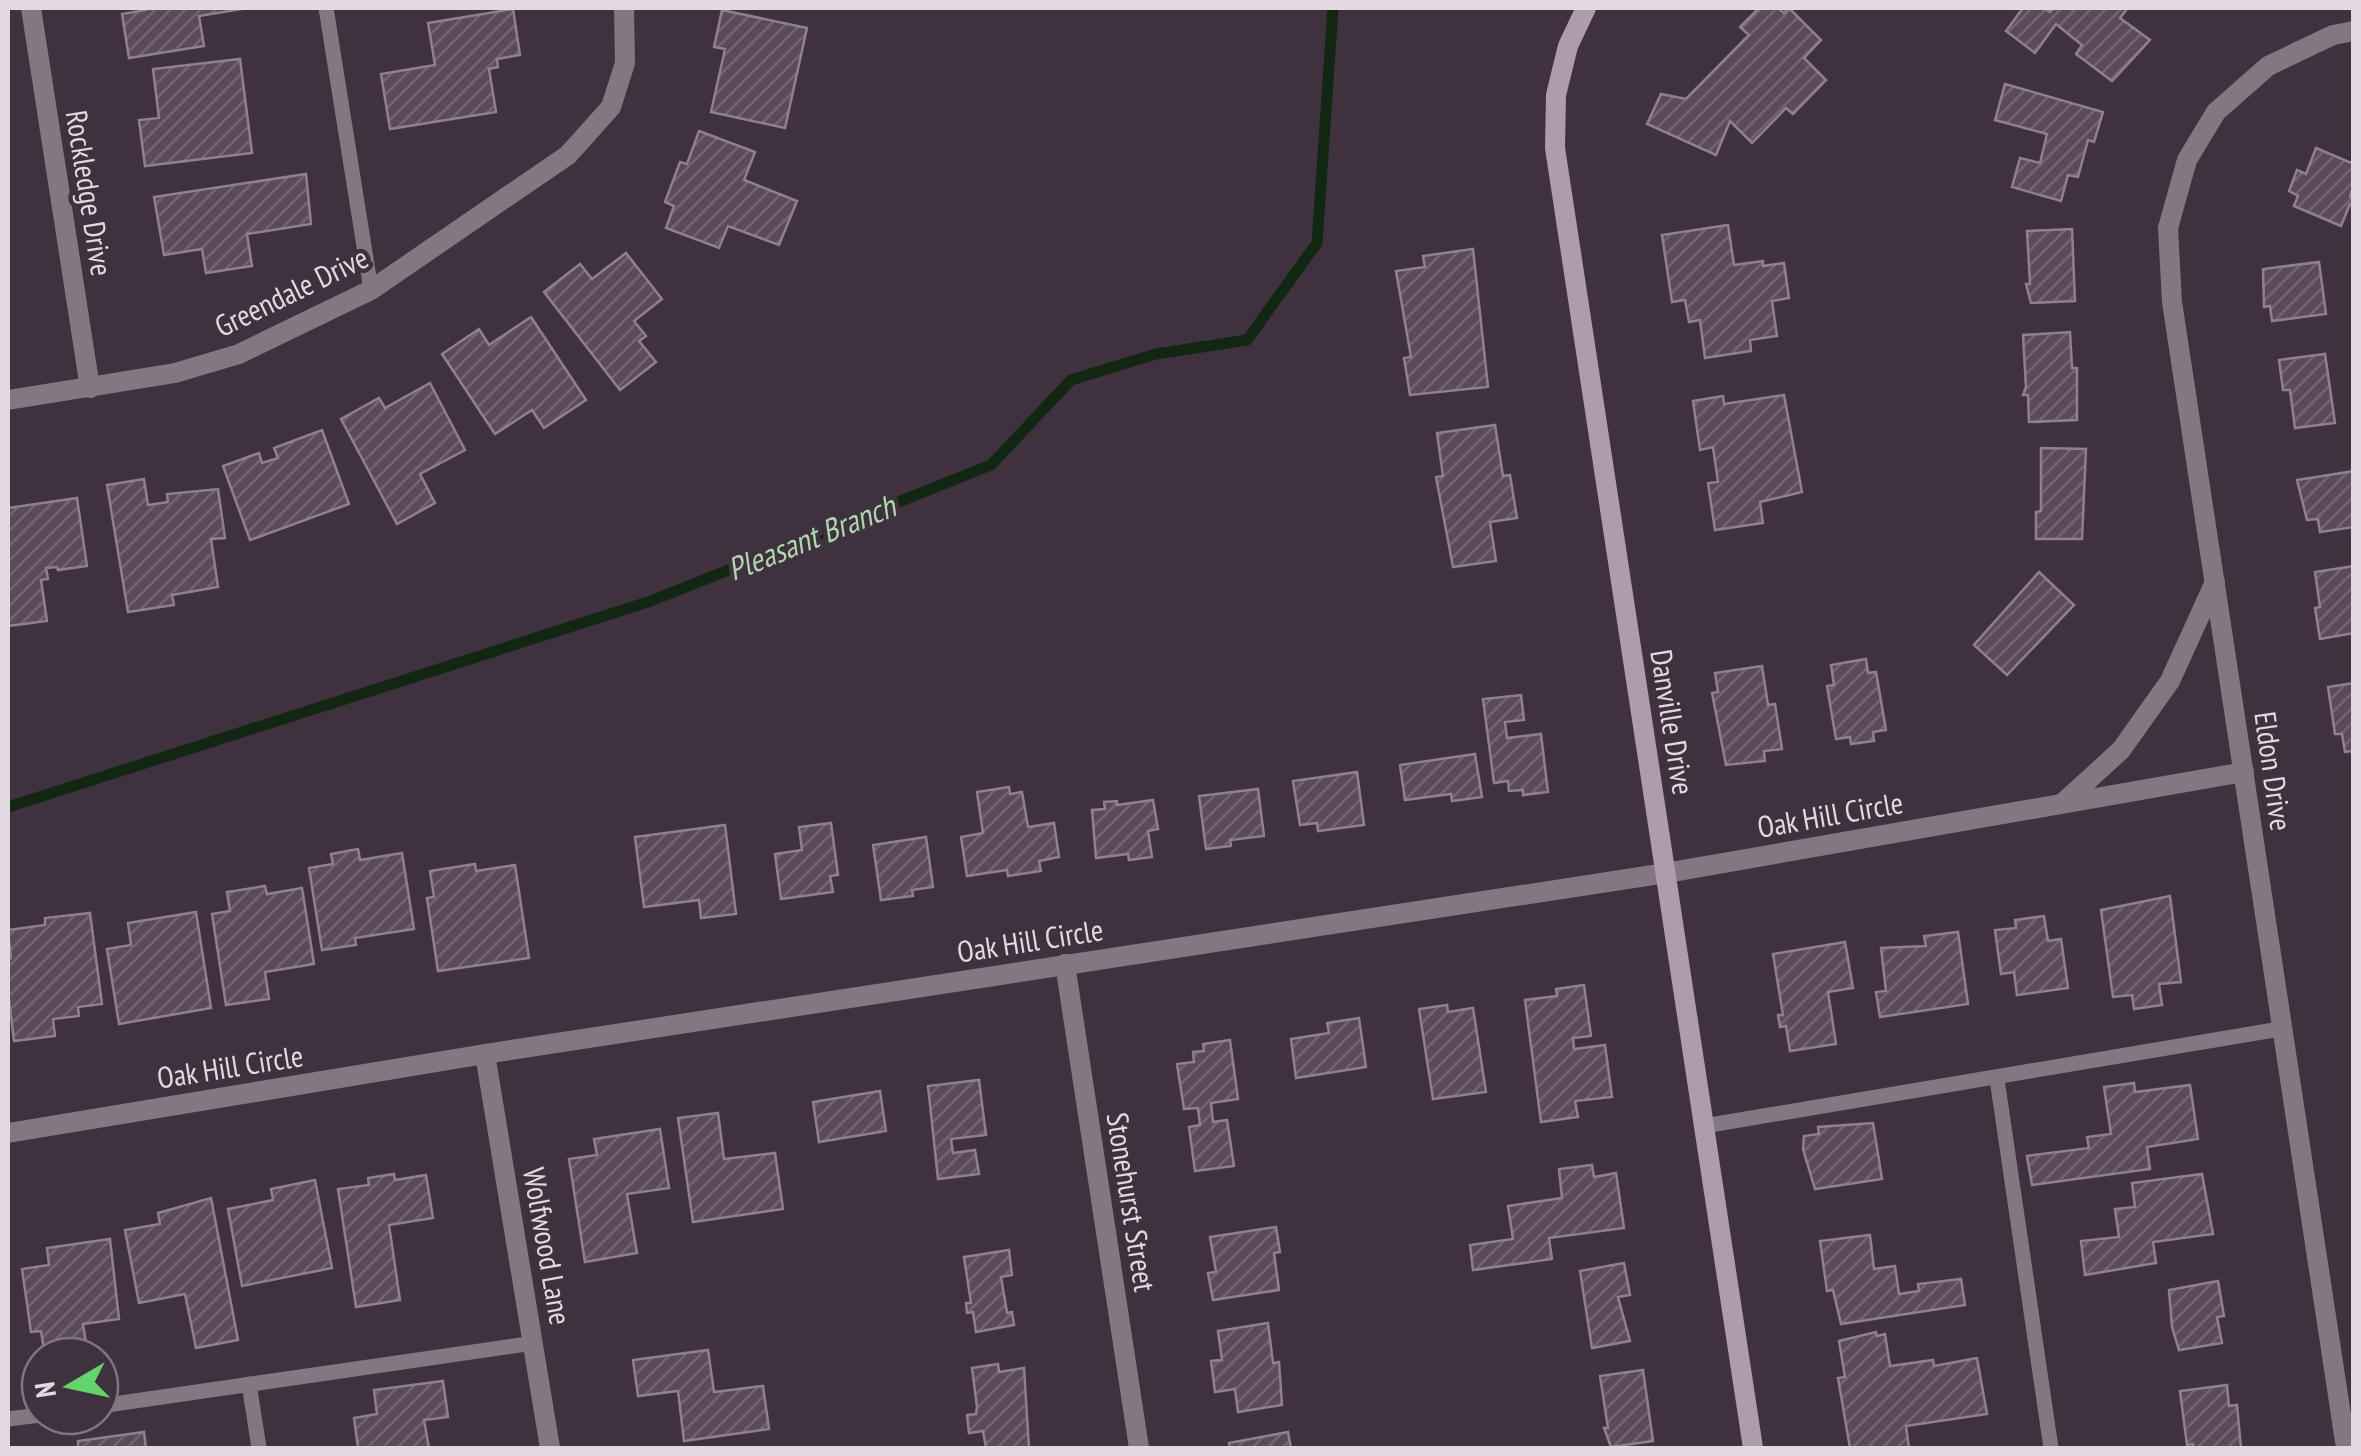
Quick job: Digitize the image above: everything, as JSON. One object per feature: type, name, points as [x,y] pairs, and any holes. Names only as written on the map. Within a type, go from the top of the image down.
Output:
[{"type":"street","name":"Rockledge Drive","points":[[31,8],[90,388]]},
{"type":"street","name":"Greendale Drive","points":[[8,400],[175,373],[239,354],[371,290],[568,155],[611,107],[625,63],[624,8]]},
{"type":"street","name":"Danville Drive","points":[[1586,8],[1568,46],[1556,95],[1555,148],[1753,1448]]},
{"type":"street","name":"Eldon Drive","points":[[2346,1448],[2172,302],[2168,228],[2188,160],[2216,112],[2268,66],[2333,34],[2354,31]]},
{"type":"street","points":[[2062,804],[2121,750],[2170,682],[2215,582]]},
{"type":"street","name":"Oak Hill Circle","points":[[8,1134],[485,1054],[1666,873],[2244,772]]},
{"type":"street","name":"Stonehurst Street","points":[[1066,964],[1139,1448]]},
{"type":"street","name":"Wolfwood Lane","points":[[485,1054],[550,1448]]},
{"type":"lane","points":[[326,8],[371,290]]},
{"type":"lane","points":[[1704,1126],[2280,1029]]},
{"type":"lane","points":[[1997,1079],[2051,1448]]},
{"type":"lane","points":[[120,1403],[534,1343]]},
{"type":"lane","points":[[250,1384],[259,1448]]},
{"type":"building","points":[[146,8],[242,9],[199,16],[204,46],[129,58],[122,14]]},
{"type":"building","points":[[1759,8],[1778,8],[1784,13],[1789,8],[1821,40],[1804,58],[1826,80],[1793,114],[1786,108],[1752,143],[1730,121],[1716,155],[1647,124],[1661,94],[1686,99],[1749,35],[1740,27]]},
{"type":"building","points":[[2023,8],[2044,8],[2050,12],[2054,8],[2125,8],[2120,18],[2150,40],[2112,81],[2076,54],[2082,45],[2056,24],[2035,53],[2006,31]]},
{"type":"building","points":[[513,9],[520,55],[497,59],[498,67],[489,69],[496,112],[390,129],[381,74],[435,65],[428,23]]},
{"type":"building","points":[[722,10],[807,28],[785,128],[711,112],[725,49],[714,47]]},
{"type":"building","points":[[240,59],[252,153],[145,166],[139,120],[159,118],[153,69]]},
{"type":"building","points":[[2005,84],[2103,112],[2094,142],[2088,140],[2078,177],[2068,175],[2061,201],[2012,187],[2020,158],[2040,163],[2047,134],[1995,120]]},
{"type":"building","points":[[699,131],[755,152],[744,180],[797,201],[779,245],[728,226],[719,248],[666,228],[674,206],[665,202],[680,162],[687,164]]},
{"type":"building","points":[[2316,148],[2354,164],[2350,197],[2354,198],[2354,205],[2350,204],[2341,226],[2294,206],[2298,196],[2289,191],[2297,170],[2306,174]]},
{"type":"building","points":[[306,174],[311,224],[247,234],[252,266],[206,273],[202,249],[164,255],[154,197]]},
{"type":"building","points":[[1728,225],[1734,265],[1784,263],[1789,298],[1772,301],[1777,336],[1750,340],[1751,351],[1705,358],[1700,320],[1689,322],[1685,300],[1672,302],[1662,235]]},
{"type":"building","points":[[2072,229],[2075,301],[2031,303],[2026,284],[2030,284],[2027,231]]},
{"type":"building","points":[[1473,249],[1488,387],[1410,395],[1404,358],[1411,357],[1396,271],[1425,267],[1423,256]]},
{"type":"building","points":[[626,253],[662,299],[634,321],[646,336],[639,341],[656,362],[620,390],[544,292],[580,264],[592,279]]},
{"type":"building","points":[[2319,262],[2326,314],[2272,321],[2270,306],[2264,307],[2263,269]]},
{"type":"building","points":[[531,317],[586,400],[544,428],[532,410],[495,434],[442,354],[479,329],[489,345]]},
{"type":"building","points":[[2070,332],[2072,368],[2077,368],[2077,420],[2029,422],[2028,395],[2023,395],[2023,335]]},
{"type":"building","points":[[2325,354],[2335,423],[2295,428],[2290,390],[2283,390],[2279,360]]},
{"type":"building","points":[[430,383],[465,450],[420,474],[435,503],[397,524],[341,419],[379,398],[385,408]]},
{"type":"building","points":[[1784,395],[1802,492],[1760,502],[1763,523],[1715,530],[1708,483],[1718,482],[1713,447],[1700,450],[1693,401],[1723,396],[1724,404]]},
{"type":"building","points":[[1495,425],[1503,476],[1510,475],[1517,518],[1490,522],[1496,561],[1453,567],[1436,477],[1443,476],[1437,433]]},
{"type":"building","points":[[322,430],[349,504],[250,540],[223,466],[259,453],[262,463],[278,458],[274,448]]},
{"type":"building","points":[[2041,448],[2086,449],[2082,539],[2036,539],[2036,512],[2041,511]]},
{"type":"building","points":[[2354,471],[2354,527],[2320,532],[2318,519],[2307,520],[2297,480]]},
{"type":"building","points":[[144,479],[148,505],[168,502],[167,494],[218,489],[225,538],[211,539],[218,587],[172,595],[174,605],[128,612],[107,485]]},
{"type":"building","points":[[77,498],[87,566],[46,568],[48,579],[41,580],[47,621],[8,626],[8,508]]},
{"type":"building","points":[[2354,566],[2354,633],[2320,639],[2315,572]]},
{"type":"building","points":[[2039,572],[2074,605],[2007,675],[1974,645]]},
{"type":"building","points":[[1866,659],[1868,673],[1876,672],[1886,730],[1873,732],[1874,741],[1851,744],[1850,737],[1836,739],[1827,686],[1834,685],[1831,665]]},
{"type":"building","points":[[1762,666],[1768,705],[1775,704],[1782,749],[1764,751],[1765,761],[1726,765],[1712,693],[1718,692],[1715,673]]},
{"type":"building","points":[[2354,683],[2354,751],[2345,752],[2342,734],[2335,734],[2328,687]]},
{"type":"building","points":[[1521,695],[1524,720],[1505,722],[1507,738],[1541,734],[1548,792],[1523,795],[1523,790],[1509,791],[1508,781],[1494,783],[1483,699]]},
{"type":"building","points":[[1475,754],[1482,797],[1452,801],[1451,794],[1405,800],[1400,765]]},
{"type":"building","points":[[1357,772],[1364,825],[1318,831],[1317,823],[1300,825],[1293,781]]},
{"type":"building","points":[[1009,787],[1010,794],[1022,792],[1028,827],[1054,823],[1059,857],[1039,861],[1041,871],[1008,876],[1007,870],[967,876],[961,837],[983,833],[977,792]]},
{"type":"building","points":[[1258,789],[1264,836],[1230,840],[1231,846],[1206,849],[1199,796]]},
{"type":"building","points":[[1153,800],[1158,829],[1148,831],[1152,857],[1129,860],[1128,854],[1096,858],[1092,810],[1105,809],[1104,802],[1117,801],[1117,805]]},
{"type":"building","points":[[831,823],[838,875],[830,876],[833,892],[781,899],[775,854],[802,850],[799,827]]},
{"type":"building","points":[[725,825],[736,914],[701,918],[699,900],[644,907],[635,837]]},
{"type":"building","points":[[926,837],[933,887],[912,890],[913,896],[881,900],[873,845]]},
{"type":"building","points":[[358,849],[360,860],[402,853],[414,929],[355,938],[356,945],[322,950],[309,868],[333,864],[331,854]]},
{"type":"building","points":[[475,864],[476,871],[515,865],[529,958],[438,971],[427,898],[434,897],[430,871]]},
{"type":"building","points":[[265,886],[267,894],[302,888],[314,964],[265,972],[269,999],[226,1005],[212,914],[230,911],[227,892]]},
{"type":"building","points":[[2170,896],[2181,982],[2159,984],[2162,1005],[2134,1009],[2132,995],[2113,997],[2101,910]]},
{"type":"building","points":[[196,912],[211,1008],[119,1024],[107,949],[131,945],[128,923]]},
{"type":"building","points":[[90,913],[102,1004],[78,1007],[79,1016],[53,1019],[55,1036],[14,1041],[8,991],[8,930],[45,925],[45,918]]},
{"type":"building","points":[[2044,916],[2048,941],[2061,939],[2068,988],[2017,995],[2014,972],[2001,974],[1995,930],[2016,928],[2015,920]]},
{"type":"building","points":[[1958,932],[1968,1004],[1880,1017],[1876,992],[1886,991],[1881,948],[1926,946],[1924,936]]},
{"type":"building","points":[[1845,942],[1853,988],[1828,992],[1836,1044],[1790,1051],[1786,1026],[1780,1027],[1778,1015],[1783,1015],[1773,954]]},
{"type":"building","points":[[1584,985],[1591,1036],[1573,1038],[1574,1049],[1605,1045],[1612,1097],[1575,1101],[1578,1117],[1541,1122],[1525,1000],[1557,996],[1556,989]]},
{"type":"building","points":[[1447,1005],[1448,1012],[1473,1008],[1486,1092],[1433,1099],[1419,1009]]},
{"type":"building","points":[[1359,1018],[1366,1067],[1296,1078],[1291,1039],[1329,1033],[1327,1023]]},
{"type":"building","points":[[1230,1040],[1238,1099],[1211,1103],[1213,1122],[1227,1120],[1234,1166],[1195,1171],[1189,1127],[1200,1125],[1198,1108],[1184,1109],[1177,1064],[1194,1062],[1193,1052],[1204,1051],[1203,1044]]},
{"type":"building","points":[[979,1080],[986,1135],[951,1139],[953,1153],[975,1150],[979,1174],[938,1179],[928,1086]]},
{"type":"building","points":[[2134,1083],[2135,1092],[2190,1085],[2198,1139],[2147,1147],[2150,1169],[2032,1185],[2027,1156],[2089,1148],[2087,1137],[2111,1134],[2104,1087]]},
{"type":"building","points":[[880,1091],[886,1131],[819,1142],[813,1102]]},
{"type":"building","points":[[718,1113],[724,1159],[775,1153],[783,1209],[693,1222],[678,1118]]},
{"type":"building","points":[[1873,1123],[1882,1179],[1815,1189],[1803,1149],[1804,1136],[1819,1134],[1818,1127]]},
{"type":"building","points":[[660,1129],[669,1188],[627,1194],[637,1253],[585,1262],[569,1159],[597,1155],[594,1139]]},
{"type":"building","points":[[1592,1165],[1594,1177],[1616,1173],[1624,1228],[1549,1238],[1552,1259],[1473,1270],[1470,1245],[1513,1239],[1508,1206],[1562,1198],[1559,1169]]},
{"type":"building","points":[[394,1174],[395,1180],[426,1175],[433,1218],[389,1225],[400,1300],[356,1307],[338,1189],[369,1185],[368,1178]]},
{"type":"building","points":[[2202,1174],[2213,1234],[2153,1242],[2156,1263],[2085,1275],[2081,1241],[2119,1237],[2115,1209],[2135,1207],[2132,1183]]},
{"type":"building","points":[[315,1180],[332,1268],[242,1286],[228,1209],[273,1200],[271,1189]]},
{"type":"building","points":[[211,1198],[238,1340],[196,1348],[185,1294],[139,1303],[125,1230],[160,1224],[158,1213]]},
{"type":"building","points":[[1276,1227],[1280,1252],[1274,1253],[1279,1290],[1213,1300],[1208,1273],[1216,1272],[1210,1237]]},
{"type":"building","points":[[1870,1235],[1874,1269],[1895,1266],[1899,1294],[1919,1291],[1918,1284],[1961,1279],[1965,1305],[1841,1324],[1833,1290],[1827,1291],[1820,1241]]},
{"type":"building","points":[[110,1239],[119,1319],[83,1324],[85,1336],[42,1336],[41,1331],[31,1332],[22,1269],[49,1265],[47,1248]]},
{"type":"building","points":[[1009,1250],[1012,1275],[1001,1277],[1007,1313],[1012,1312],[1014,1325],[976,1332],[973,1312],[967,1313],[966,1303],[971,1303],[964,1257]]},
{"type":"building","points":[[1624,1263],[1630,1295],[1618,1297],[1630,1341],[1592,1348],[1580,1271]]},
{"type":"building","points":[[2218,1281],[2224,1316],[2217,1317],[2222,1343],[2179,1350],[2172,1327],[2169,1290]]},
{"type":"building","points":[[1268,1323],[1273,1363],[1279,1362],[1282,1405],[1238,1412],[1235,1389],[1215,1392],[1211,1361],[1222,1360],[1218,1331]]},
{"type":"building","points":[[1876,1332],[1877,1336],[1885,1334],[1890,1366],[1933,1360],[1934,1366],[1977,1358],[1987,1414],[1906,1426],[1909,1448],[1850,1448],[1838,1378],[1845,1377],[1839,1341]]},
{"type":"building","points":[[708,1350],[714,1392],[763,1386],[769,1429],[684,1441],[678,1391],[638,1396],[633,1360]]},
{"type":"building","points":[[998,1364],[999,1372],[1024,1368],[1029,1448],[986,1448],[983,1431],[969,1433],[967,1415],[976,1414],[977,1407],[972,1368]]},
{"type":"building","points":[[1643,1370],[1653,1441],[1611,1447],[1604,1428],[1608,1428],[1600,1376]]},
{"type":"building","points":[[443,1381],[448,1417],[424,1420],[429,1448],[358,1448],[354,1418],[377,1414],[374,1390]]},
{"type":"building","points":[[2227,1385],[2229,1406],[2237,1405],[2241,1448],[2187,1445],[2180,1391]]},
{"type":"building","points":[[144,1432],[146,1448],[78,1448],[78,1441]]},
{"type":"building","points":[[1288,1432],[1291,1448],[1230,1448],[1229,1443]]},
{"type":"waterway","name":"Pleasant Branch","points":[[8,807],[651,601],[991,465],[1071,380],[1156,354],[1247,340],[1317,243],[1333,8]]}]
